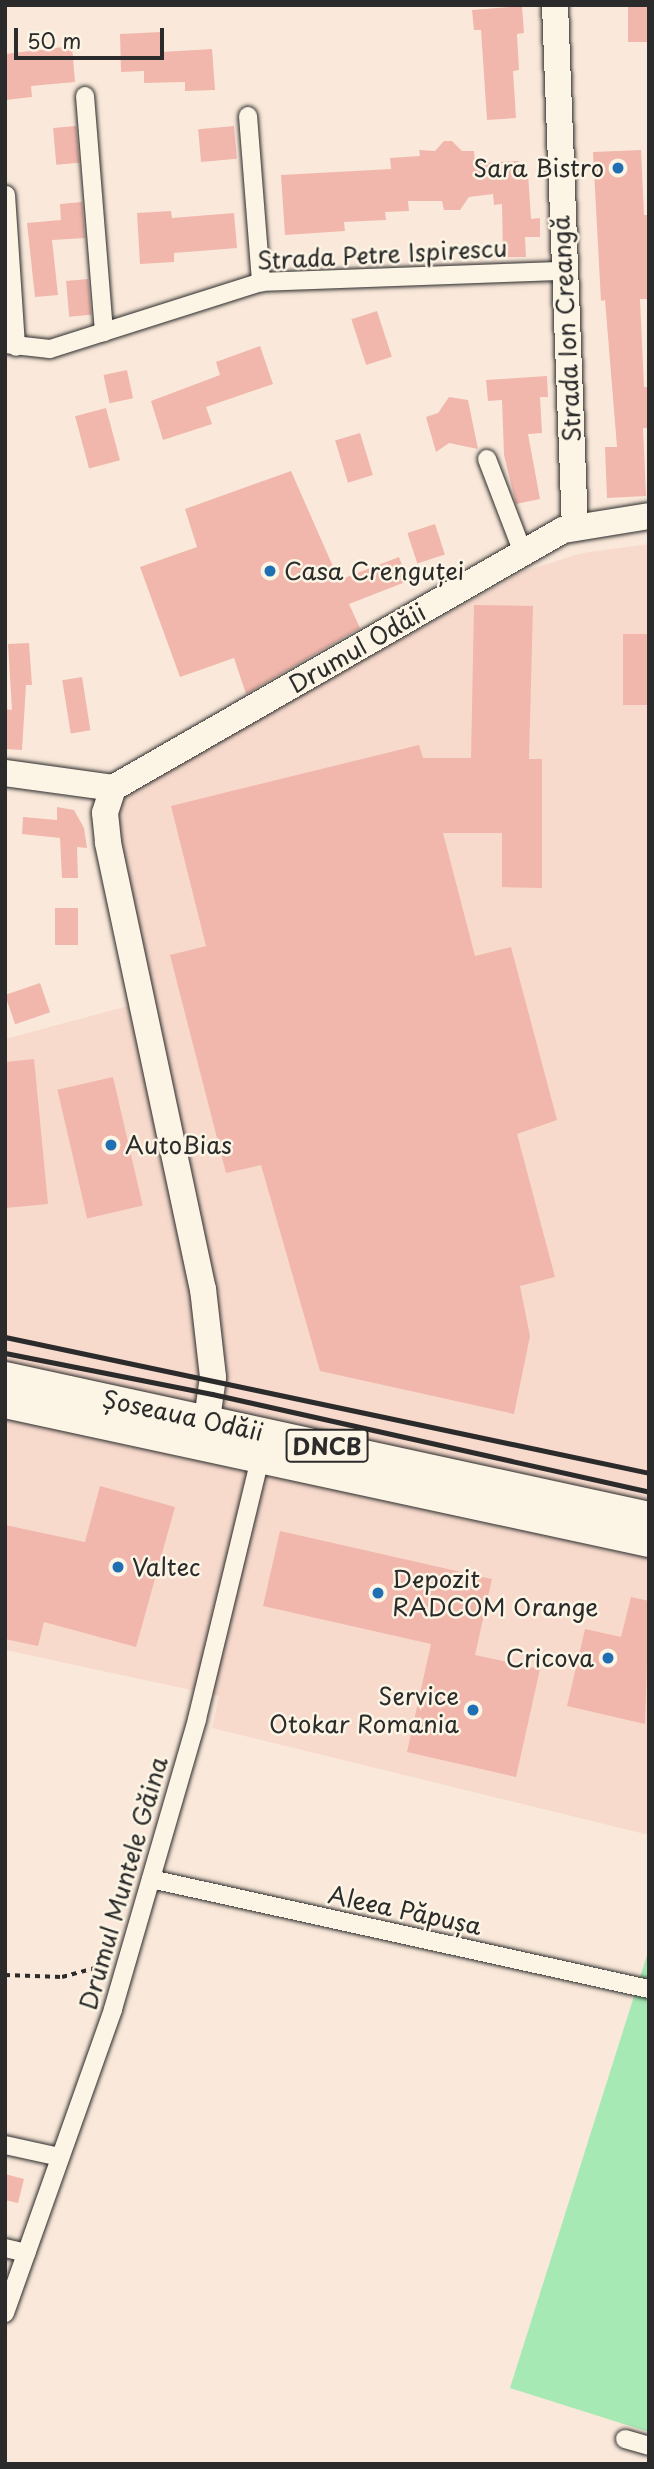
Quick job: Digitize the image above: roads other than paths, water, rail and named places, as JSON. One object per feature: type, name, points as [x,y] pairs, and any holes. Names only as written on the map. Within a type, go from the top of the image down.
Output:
[{"type":"main road","name":"Șoseaua Odăii","points":[[5,1376],[649,1516]]},
{"type":"main road","name":"Șoseaua Odăii","points":[[5,1404],[649,1544]]},
{"type":"street","name":"Strada Ion Creangă","points":[[555,5],[563,271],[575,527]]},
{"type":"street","points":[[85,96],[104,332]]},
{"type":"street","points":[[248,116],[261,282]]},
{"type":"street","points":[[6,195],[11,346]]},
{"type":"street","name":"Strada Petre Ispirescu","points":[[11,346],[50,349],[261,282],[563,271]]},
{"type":"street","points":[[487,459],[523,553]]},
{"type":"street","name":"Drumul Odăii","points":[[113,788],[523,553],[575,527],[649,516]]},
{"type":"street","points":[[5,773],[113,788],[105,813],[108,843],[203,1289],[213,1377],[207,1419]]},
{"type":"street","name":"Drumul Muntele Găina","points":[[5,2312],[127,1960],[197,1719],[260,1458]]},
{"type":"street","name":"Aleea Păpușa","points":[[150,1879],[649,1989]]},
{"type":"street","points":[[5,2145],[60,2157]]},
{"type":"street","points":[[5,2248],[26,2253]]},
{"type":"street","points":[[625,2439],[649,2446]]},
{"type":"railway","points":[[5,1337],[649,1473]]},
{"type":"railway","points":[[5,1353],[212,1394],[649,1492]]},
{"type":"place","name":"Sara Bistro","points":[[618,168]]},
{"type":"place","name":"Casa Crenguței","points":[[270,571]]},
{"type":"place","name":"AutoBias","points":[[111,1145]]},
{"type":"place","name":"Valtec","points":[[118,1567]]},
{"type":"place","name":"Depozit RADCOM Orange","points":[[378,1593]]},
{"type":"place","name":"Cricova","points":[[608,1658]]},
{"type":"place","name":"Service Otokar Romania","points":[[473,1710]]}]
